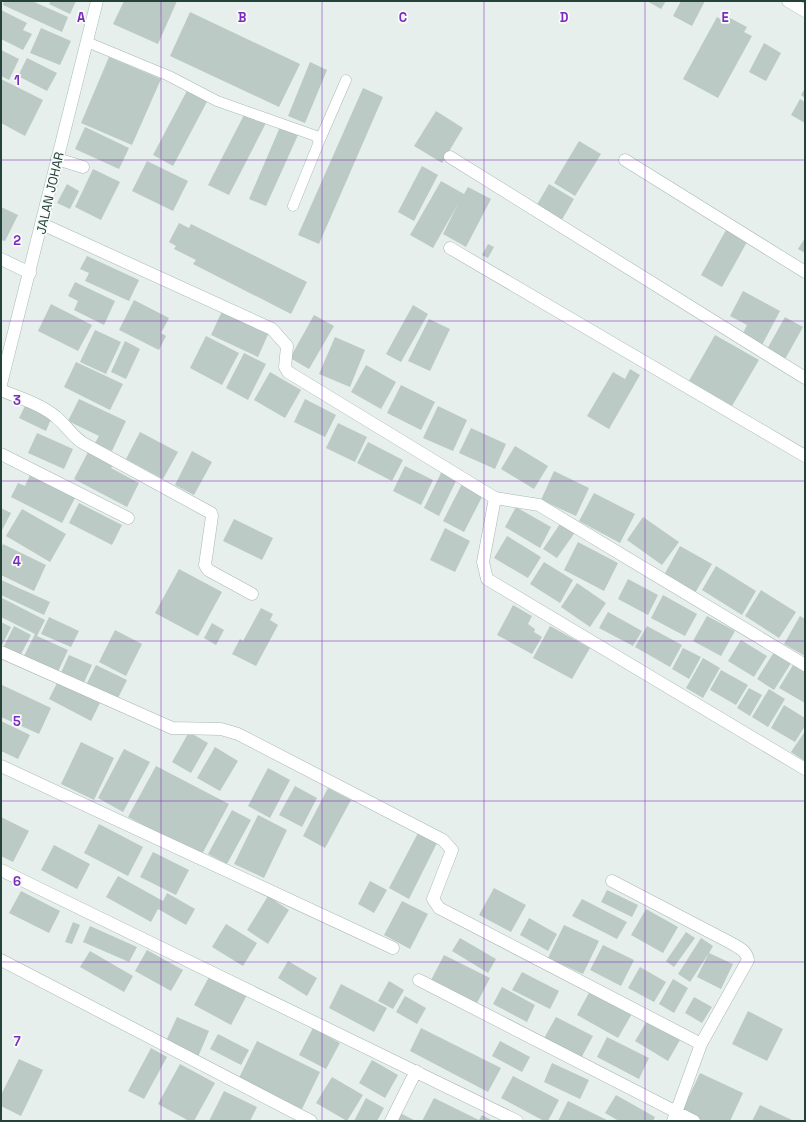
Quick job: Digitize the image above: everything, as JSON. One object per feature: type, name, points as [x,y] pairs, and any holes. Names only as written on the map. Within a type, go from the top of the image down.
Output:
[{"type":"street","name":"JALAN JOHAR","points":[[2,376],[30,273],[97,1]]},
{"type":"street","points":[[788,1],[805,11]]},
{"type":"street","points":[[450,157],[805,378]]},
{"type":"street","points":[[57,159],[83,167]]},
{"type":"street","points":[[625,160],[805,272]]},
{"type":"street","points":[[42,224],[272,329],[287,346],[285,367],[288,372],[495,498],[539,505],[805,665]]},
{"type":"street","points":[[450,248],[805,456]]},
{"type":"street","points":[[1,259],[30,273]]},
{"type":"street","points":[[1,390],[46,410],[57,418],[73,436],[83,443],[211,513],[212,516],[205,565],[208,570],[252,594]]},
{"type":"street","points":[[1,454],[128,518]]},
{"type":"street","points":[[495,498],[483,562],[486,579],[805,769]]},
{"type":"street","points":[[1,652],[172,728],[221,729],[238,734],[443,840],[452,850],[433,899],[439,908],[701,1044]]},
{"type":"street","points":[[1,766],[392,948]]},
{"type":"street","points":[[1,870],[518,1121]]},
{"type":"street","points":[[612,881],[731,943],[743,950],[747,955],[748,960],[701,1044],[675,1116]]},
{"type":"street","points":[[1,960],[311,1121]]},
{"type":"street","points":[[419,980],[675,1116],[694,1121]]},
{"type":"street","points":[[391,1121],[416,1071]]},
{"type":"lane","points":[[87,42],[169,76],[217,101],[316,136],[319,142]]},
{"type":"lane","points":[[293,206],[346,80]]},
{"type":"building","points":[[4,1],[32,1],[68,17],[62,32],[3,5]]},
{"type":"building","points":[[51,1],[76,1],[70,14],[49,4]]},
{"type":"building","points":[[124,1],[177,1],[158,44],[113,24]]},
{"type":"building","points":[[647,1],[666,1],[661,9]]},
{"type":"building","points":[[681,1],[705,1],[692,26],[673,16]]},
{"type":"building","points":[[1,10],[27,23],[23,30],[32,34],[23,50],[1,39]]},
{"type":"building","points":[[190,12],[300,64],[279,107],[170,56]]},
{"type":"building","points":[[717,17],[725,22],[728,17],[747,27],[744,32],[752,36],[718,98],[683,79]]},
{"type":"building","points":[[41,28],[71,41],[60,65],[30,53]]},
{"type":"building","points":[[764,43],[781,53],[766,81],[749,72]]},
{"type":"building","points":[[1,50],[19,59],[9,80],[1,76]]},
{"type":"building","points":[[109,57],[161,79],[132,145],[81,123]]},
{"type":"building","points":[[27,58],[57,73],[47,91],[18,76]]},
{"type":"building","points":[[310,62],[327,70],[305,123],[288,116]]},
{"type":"building","points":[[1,79],[43,100],[25,136],[1,123]]},
{"type":"building","points":[[190,85],[210,96],[173,166],[153,155]]},
{"type":"building","points":[[363,88],[383,97],[319,244],[298,235]]},
{"type":"building","points":[[805,88],[805,98],[801,95]]},
{"type":"building","points":[[800,99],[805,102],[805,123],[791,115]]},
{"type":"building","points":[[246,111],[267,121],[229,195],[208,185]]},
{"type":"building","points":[[436,111],[463,128],[442,163],[414,146]]},
{"type":"building","points":[[85,127],[129,148],[119,169],[75,149]]},
{"type":"building","points":[[280,127],[298,135],[266,206],[249,199]]},
{"type":"building","points":[[579,141],[601,154],[575,196],[554,183]]},
{"type":"building","points":[[147,161],[188,181],[173,211],[132,191]]},
{"type":"building","points":[[422,166],[438,175],[414,221],[398,212]]},
{"type":"building","points":[[93,169],[120,182],[101,220],[75,207]]},
{"type":"building","points":[[441,181],[464,194],[468,187],[491,199],[466,247],[443,234],[458,204],[433,248],[410,235]]},
{"type":"building","points":[[67,184],[79,191],[70,209],[57,203]]},
{"type":"building","points":[[549,184],[574,199],[560,223],[535,208]]},
{"type":"building","points":[[1,207],[18,215],[5,241],[1,240]]},
{"type":"building","points":[[179,223],[189,228],[191,224],[307,282],[291,314],[193,264],[196,260],[174,249],[176,246],[169,242]]},
{"type":"building","points":[[726,230],[747,242],[722,287],[701,275]]},
{"type":"building","points":[[805,238],[805,253],[798,249]]},
{"type":"building","points":[[488,244],[494,247],[488,258],[482,255]]},
{"type":"building","points":[[87,256],[139,280],[129,301],[85,281],[89,273],[80,269]]},
{"type":"building","points":[[75,282],[115,301],[104,325],[74,310],[78,301],[68,296]]},
{"type":"building","points":[[743,291],[780,311],[762,345],[742,335],[747,325],[730,316]]},
{"type":"building","points":[[134,300],[169,318],[161,333],[166,336],[159,350],[119,330]]},
{"type":"building","points":[[51,304],[92,325],[78,351],[38,331]]},
{"type":"building","points":[[413,305],[428,314],[401,362],[386,354]]},
{"type":"building","points":[[223,309],[270,330],[258,357],[211,335]]},
{"type":"building","points":[[314,315],[334,326],[309,369],[290,358]]},
{"type":"building","points":[[785,317],[803,327],[784,361],[766,351]]},
{"type":"building","points":[[429,319],[450,329],[430,371],[408,361]]},
{"type":"building","points":[[95,330],[121,342],[106,374],[80,362]]},
{"type":"building","points":[[715,335],[759,360],[732,406],[689,381]]},
{"type":"building","points":[[206,336],[239,353],[222,385],[190,368]]},
{"type":"building","points":[[335,337],[365,350],[350,387],[319,374]]},
{"type":"building","points":[[125,341],[140,349],[126,379],[111,372]]},
{"type":"building","points":[[244,353],[266,364],[248,400],[226,388]]},
{"type":"building","points":[[76,362],[123,384],[110,410],[64,387]]},
{"type":"building","points":[[366,365],[396,382],[381,409],[351,392]]},
{"type":"building","points":[[630,369],[640,375],[609,429],[587,416],[613,372],[625,379]]},
{"type":"building","points":[[270,372],[301,390],[285,418],[254,400]]},
{"type":"building","points":[[401,385],[435,402],[421,430],[387,413]]},
{"type":"building","points":[[79,399],[126,421],[112,451],[95,443],[99,436],[68,421]]},
{"type":"building","points":[[305,399],[336,415],[325,437],[294,422]]},
{"type":"building","points":[[25,406],[51,419],[46,431],[19,418]]},
{"type":"building","points":[[438,406],[467,420],[453,451],[423,438]]},
{"type":"building","points":[[338,423],[367,437],[355,462],[326,448]]},
{"type":"building","points":[[471,428],[506,444],[495,469],[459,453]]},
{"type":"building","points":[[140,432],[178,452],[163,479],[126,459]]},
{"type":"building","points":[[37,433],[73,449],[64,469],[28,453]]},
{"type":"building","points":[[368,442],[403,460],[392,481],[357,463]]},
{"type":"building","points":[[515,446],[548,466],[534,489],[501,469]]},
{"type":"building","points":[[192,451],[212,462],[194,495],[175,485]]},
{"type":"building","points":[[88,452],[113,465],[111,468],[139,483],[127,507],[74,479]]},
{"type":"building","points":[[405,466],[433,480],[421,505],[393,491]]},
{"type":"building","points":[[442,471],[457,479],[439,516],[424,508]]},
{"type":"building","points":[[554,471],[589,488],[576,516],[541,500]]},
{"type":"building","points":[[30,475],[75,498],[62,523],[11,497],[18,483],[25,486]]},
{"type":"building","points":[[462,484],[483,495],[464,532],[443,521]]},
{"type":"building","points":[[594,493],[635,514],[620,543],[579,521]]},
{"type":"building","points":[[79,503],[122,525],[112,545],[69,523]]},
{"type":"building","points":[[516,507],[551,527],[540,548],[505,527]]},
{"type":"building","points":[[1,508],[11,513],[1,532]]},
{"type":"building","points":[[22,509],[66,534],[50,562],[6,536]]},
{"type":"building","points":[[643,517],[679,542],[662,565],[627,540]]},
{"type":"building","points":[[234,519],[273,538],[262,560],[223,541]]},
{"type":"building","points":[[562,521],[576,531],[557,558],[543,549]]},
{"type":"building","points":[[445,528],[470,541],[455,572],[430,560]]},
{"type":"building","points":[[507,536],[541,557],[528,578],[494,558]]},
{"type":"building","points":[[578,542],[618,563],[604,591],[564,570]]},
{"type":"building","points":[[3,544],[46,565],[34,591],[1,575],[1,549]]},
{"type":"building","points":[[680,546],[712,564],[695,593],[664,575]]},
{"type":"building","points":[[544,562],[573,580],[560,603],[530,584]]},
{"type":"building","points":[[716,566],[756,591],[742,615],[702,590]]},
{"type":"building","points":[[179,569],[222,592],[198,636],[155,613]]},
{"type":"building","points":[[628,579],[658,595],[648,615],[618,599]]},
{"type":"building","points":[[1,580],[50,602],[44,615],[1,595]]},
{"type":"building","points":[[577,583],[606,603],[590,627],[561,607]]},
{"type":"building","points":[[761,590],[796,612],[779,638],[745,616]]},
{"type":"building","points":[[663,595],[697,614],[685,636],[651,618]]},
{"type":"building","points":[[2,598],[45,620],[37,636],[68,650],[57,674],[23,658],[35,634],[1,617]]},
{"type":"building","points":[[513,605],[532,616],[528,624],[535,629],[534,632],[542,637],[532,654],[497,635]]},
{"type":"building","points":[[261,608],[273,614],[270,620],[278,625],[256,666],[232,654],[240,639],[243,641]]},
{"type":"building","points":[[608,612],[642,631],[633,646],[599,628]]},
{"type":"building","points":[[707,616],[735,631],[721,656],[693,641]]},
{"type":"building","points":[[800,616],[805,619],[805,656],[784,644]]},
{"type":"building","points":[[49,617],[79,631],[71,647],[41,634]]},
{"type":"building","points":[[1,622],[11,627],[1,647]]},
{"type":"building","points":[[212,623],[224,630],[216,645],[204,638]]},
{"type":"building","points":[[14,626],[31,635],[19,658],[2,650]]},
{"type":"building","points":[[550,626],[590,648],[572,679],[533,658]]},
{"type":"building","points":[[647,626],[682,645],[670,667],[635,647]]},
{"type":"building","points":[[115,630],[142,644],[126,676],[99,662]]},
{"type":"building","points":[[741,640],[767,656],[754,677],[728,661]]},
{"type":"building","points":[[683,648],[701,657],[689,679],[672,669]]},
{"type":"building","points":[[776,649],[793,660],[774,690],[757,679]]},
{"type":"building","points":[[69,655],[92,665],[82,687],[59,677]]},
{"type":"building","points":[[703,658],[720,668],[703,698],[686,688]]},
{"type":"building","points":[[96,665],[127,680],[116,702],[85,687]]},
{"type":"building","points":[[793,665],[805,672],[805,703],[779,688]]},
{"type":"building","points":[[721,670],[748,685],[736,705],[710,690]]},
{"type":"building","points":[[58,681],[100,703],[91,721],[49,699]]},
{"type":"building","points":[[2,685],[51,708],[39,734],[1,717]]},
{"type":"building","points":[[749,688],[762,695],[750,716],[737,708]]},
{"type":"building","points":[[769,689],[785,699],[768,727],[752,717]]},
{"type":"building","points":[[784,705],[805,718],[805,726],[795,742],[771,728]]},
{"type":"building","points":[[1,721],[30,735],[18,759],[1,751]]},
{"type":"building","points":[[805,731],[805,761],[791,752]]},
{"type":"building","points":[[189,732],[208,743],[191,773],[172,762]]},
{"type":"building","points":[[81,742],[114,758],[94,800],[61,784]]},
{"type":"building","points":[[215,747],[238,761],[220,791],[197,778]]},
{"type":"building","points":[[124,749],[150,762],[123,812],[98,798]]},
{"type":"building","points":[[156,766],[229,804],[201,856],[128,817]]},
{"type":"building","points":[[268,768],[290,780],[270,818],[248,806]]},
{"type":"building","points":[[295,786],[317,798],[302,827],[279,815]]},
{"type":"building","points":[[328,788],[351,800],[325,848],[303,836]]},
{"type":"building","points":[[232,810],[251,820],[227,864],[208,854]]},
{"type":"building","points":[[258,815],[287,830],[264,878],[234,864]]},
{"type":"building","points":[[1,817],[29,831],[13,862],[1,856]]},
{"type":"building","points":[[99,824],[143,847],[128,876],[84,853]]},
{"type":"building","points":[[418,833],[437,843],[409,899],[389,888]]},
{"type":"building","points":[[54,845],[90,864],[77,889],[41,870]]},
{"type":"building","points":[[153,852],[189,870],[176,895],[140,877]]},
{"type":"building","points":[[118,876],[163,901],[167,893],[195,909],[186,925],[158,909],[151,922],[106,897]]},
{"type":"building","points":[[370,881],[387,890],[374,913],[358,904]]},
{"type":"building","points":[[494,888],[526,905],[511,932],[479,915]]},
{"type":"building","points":[[607,890],[638,905],[632,917],[601,902]]},
{"type":"building","points":[[21,891],[60,911],[49,933],[9,913]]},
{"type":"building","points":[[268,896],[289,910],[268,944],[247,930]]},
{"type":"building","points":[[582,899],[627,922],[617,939],[572,916]]},
{"type":"building","points":[[402,901],[428,914],[410,949],[384,935]]},
{"type":"building","points":[[646,909],[678,927],[663,953],[631,935]]},
{"type":"building","points":[[529,918],[557,934],[548,951],[520,935]]},
{"type":"building","points":[[73,922],[80,925],[72,944],[65,942]]},
{"type":"building","points":[[226,924],[257,943],[243,966],[212,947]]},
{"type":"building","points":[[564,925],[599,941],[583,974],[548,958]]},
{"type":"building","points":[[90,926],[137,947],[129,962],[83,942]]},
{"type":"building","points":[[686,932],[695,938],[674,967],[666,961]]},
{"type":"building","points":[[460,938],[496,959],[488,973],[452,951]]},
{"type":"building","points":[[701,938],[713,946],[690,982],[678,974]]},
{"type":"building","points":[[603,945],[634,960],[621,986],[590,970]]},
{"type":"building","points":[[147,950],[183,970],[171,991],[135,971]]},
{"type":"building","points":[[90,951],[133,976],[124,992],[80,967]]},
{"type":"building","points":[[709,953],[733,964],[721,989],[697,977]]},
{"type":"building","points":[[444,955],[490,978],[477,1003],[431,980]]},
{"type":"building","points":[[288,961],[317,978],[307,996],[278,978]]},
{"type":"building","points":[[640,967],[666,982],[654,1002],[628,988]]},
{"type":"building","points":[[522,972],[559,991],[550,1009],[512,990]]},
{"type":"building","points":[[210,975],[247,995],[231,1025],[194,1005]]},
{"type":"building","points":[[673,979],[688,988],[674,1013],[659,1004]]},
{"type":"building","points":[[389,981],[404,990],[393,1009],[378,1001]]},
{"type":"building","points":[[341,984],[387,1008],[374,1032],[329,1008]]},
{"type":"building","points":[[502,987],[535,1005],[527,1022],[493,1004]]},
{"type":"building","points":[[591,989],[633,1012],[618,1038],[577,1015]]},
{"type":"building","points":[[405,996],[426,1008],[417,1024],[396,1012]]},
{"type":"building","points":[[694,997],[712,1007],[702,1023],[685,1013]]},
{"type":"building","points":[[748,1011],[783,1029],[767,1061],[732,1044]]},
{"type":"building","points":[[177,1017],[209,1031],[198,1057],[165,1043]]},
{"type":"building","points":[[556,1017],[593,1036],[580,1060],[543,1040]]},
{"type":"building","points":[[647,1021],[680,1040],[668,1061],[635,1041]]},
{"type":"building","points":[[313,1028],[340,1043],[326,1069],[299,1055]]},
{"type":"building","points":[[421,1028],[501,1068],[488,1092],[410,1051]]},
{"type":"building","points":[[218,1034],[249,1050],[241,1065],[210,1049]]},
{"type":"building","points":[[607,1037],[649,1058],[639,1079],[597,1057]]},
{"type":"building","points":[[257,1041],[320,1072],[302,1109],[239,1078]]},
{"type":"building","points":[[500,1041],[530,1057],[522,1072],[492,1056]]},
{"type":"building","points":[[151,1048],[167,1057],[144,1099],[128,1091]]},
{"type":"building","points":[[19,1059],[43,1070],[21,1116],[1,1106],[1,1095]]},
{"type":"building","points":[[372,1060],[398,1075],[385,1098],[359,1083]]},
{"type":"building","points":[[552,1063],[589,1080],[580,1099],[544,1082]]},
{"type":"building","points":[[180,1064],[215,1083],[194,1121],[189,1121],[158,1104]]},
{"type":"building","points":[[700,1073],[743,1093],[730,1121],[703,1121],[682,1111]]},
{"type":"building","points":[[513,1076],[559,1100],[548,1121],[544,1121],[501,1098]]},
{"type":"building","points":[[332,1077],[363,1095],[347,1121],[316,1103]]},
{"type":"building","points":[[224,1091],[257,1107],[250,1121],[209,1121]]},
{"type":"building","points":[[616,1095],[655,1117],[653,1121],[619,1121],[605,1113]]},
{"type":"building","points":[[366,1098],[384,1108],[377,1121],[354,1121]]},
{"type":"building","points":[[434,1098],[479,1120],[482,1115],[493,1121],[422,1121]]},
{"type":"building","points":[[568,1101],[609,1121],[558,1121]]},
{"type":"building","points":[[760,1105],[794,1121],[752,1121]]},
{"type":"building","points":[[400,1113],[416,1121],[395,1121]]}]
